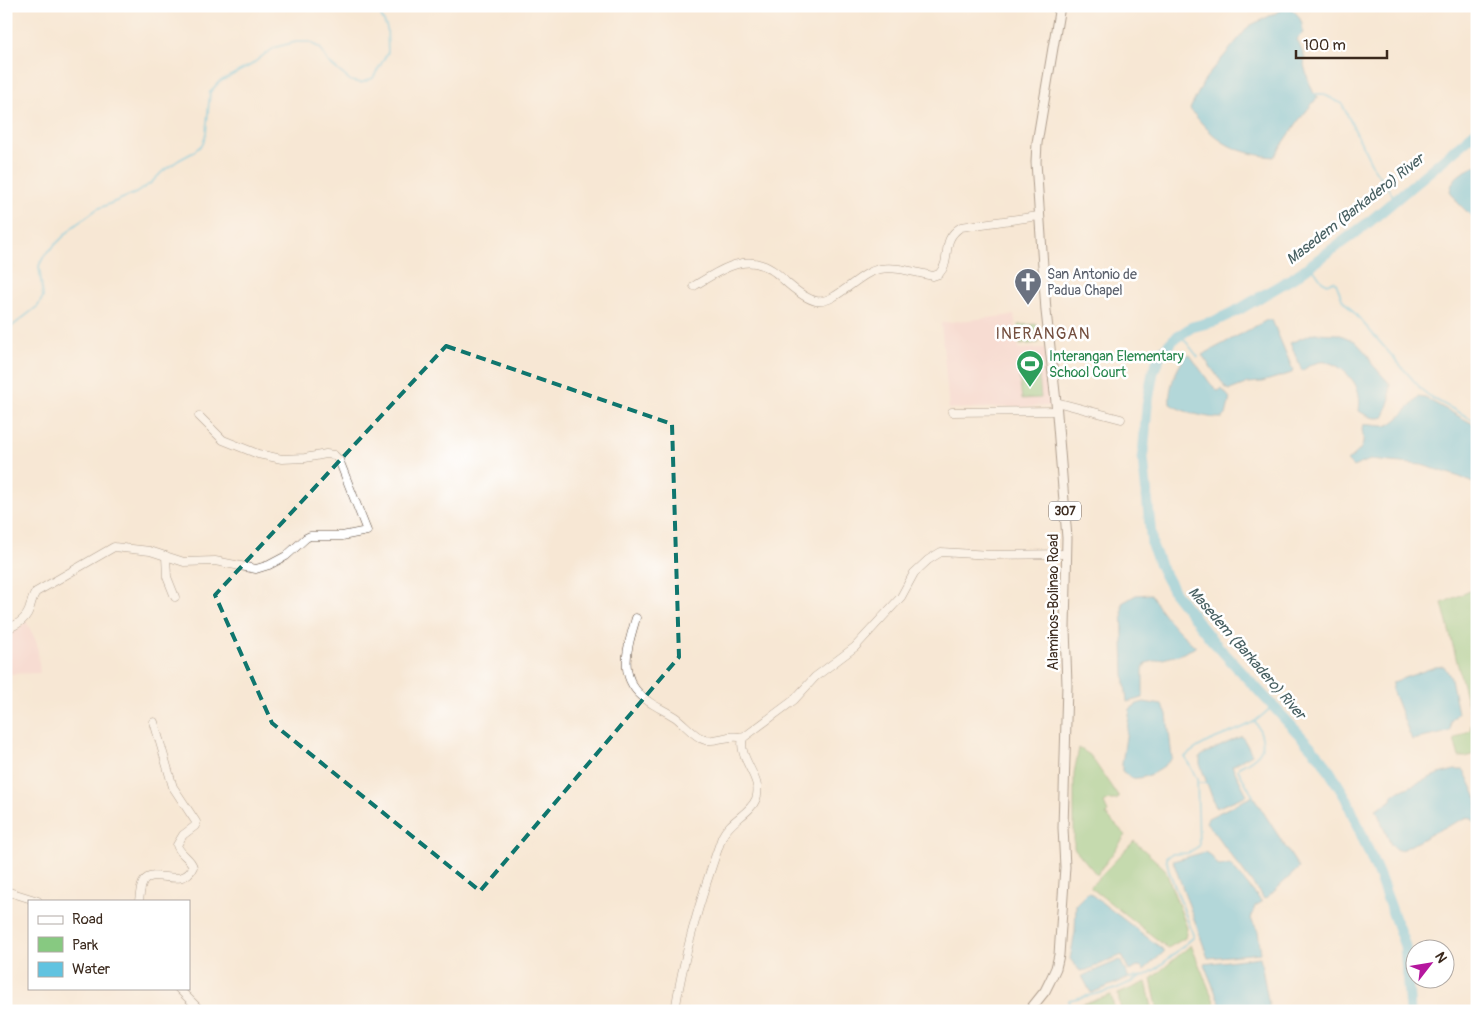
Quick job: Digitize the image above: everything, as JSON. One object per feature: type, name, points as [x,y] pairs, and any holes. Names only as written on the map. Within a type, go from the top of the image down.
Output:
[{"type":"main road","name":"Alaminos-Bolinao Road","points":[[1029,1011],[1048,986],[1056,968],[1059,955],[1065,868],[1063,828],[1067,685],[1067,554],[1056,407],[1046,311],[1036,162],[1037,143],[1060,6]]},
{"type":"street","points":[[694,286],[732,266],[742,263],[754,263],[762,264],[769,268],[791,287],[809,298],[822,301],[836,296],[849,285],[872,271],[880,269],[897,269],[933,276],[939,274],[944,267],[949,238],[953,232],[961,227],[1039,216]]},
{"type":"street","points":[[952,412],[1056,407],[1121,419]]},
{"type":"street","points":[[6,629],[17,625],[27,616],[32,597],[36,592],[114,547],[150,550],[184,562],[215,561],[239,567],[258,569],[286,556],[310,536],[342,536],[368,530],[339,460],[334,455],[326,454],[305,458],[264,456],[223,440],[199,416]]},
{"type":"street","points":[[675,1011],[697,913],[722,837],[728,826],[744,814],[756,800],[757,788],[744,754],[743,738],[794,700],[815,677],[855,647],[898,601],[914,573],[934,555],[941,552],[990,555],[1067,554]]},
{"type":"street","points":[[166,556],[167,574],[175,597]]},
{"type":"street","points":[[636,618],[626,655],[626,665],[631,684],[644,698],[679,720],[701,738],[712,740],[735,736],[743,738]]},
{"type":"street","points":[[139,900],[142,885],[146,879],[153,877],[183,877],[193,867],[191,862],[181,854],[177,846],[183,835],[195,826],[196,822],[173,787],[154,722]]},
{"type":"street","points":[[6,891],[35,900]]},
{"type":"street","points":[[180,990],[201,1011]]},
{"type":"highlighted area","points":[[446,346],[672,424],[679,657],[480,891],[272,723],[215,595]]},
{"type":"shaded area","points":[[1014,315],[1019,349],[1045,348],[1052,406],[949,409],[941,323]]},
{"type":"shaded area","points":[[26,621],[37,643],[40,673],[6,674],[6,632],[19,628]]},
{"type":"green space","points":[[1037,324],[1039,343],[1020,345],[1018,325]]},
{"type":"green space","name":"Interangan Elementary School Court","points":[[1039,376],[1041,398],[1022,399],[1019,378]]},
{"type":"green space","points":[[1477,588],[1477,753],[1466,757],[1459,757],[1454,739],[1470,730],[1472,721],[1442,603]]},
{"type":"green space","points":[[1079,748],[1090,755],[1119,798],[1104,803],[1108,812],[1106,815],[1126,835],[1097,875],[1074,848],[1074,773]]},
{"type":"green space","points":[[1134,841],[1165,869],[1187,928],[1185,938],[1168,948],[1090,887]]},
{"type":"green space","points":[[1191,945],[1218,1011],[1158,1011],[1151,979]]},
{"type":"green space","points":[[1146,982],[1153,1011],[1121,1011],[1118,994]]},
{"type":"green space","points":[[1111,995],[1115,1011],[1074,1011],[1073,1007]]},
{"type":"water","points":[[1288,7],[1298,15],[1301,21],[1303,33],[1297,39],[1305,58],[1304,65],[1308,79],[1314,94],[1318,97],[1299,120],[1274,157],[1238,150],[1212,134],[1190,109],[1205,79],[1249,26]]},
{"type":"water","points":[[1477,165],[1477,222],[1458,203],[1450,191],[1456,178]]},
{"type":"water","points":[[1267,320],[1272,320],[1293,370],[1292,373],[1262,382],[1248,383],[1230,390],[1226,388],[1202,355]]},
{"type":"water","points":[[1314,333],[1338,334],[1355,341],[1368,355],[1372,364],[1390,384],[1390,398],[1384,417],[1371,417],[1359,411],[1360,402],[1357,388],[1350,377],[1340,368],[1328,362],[1322,362],[1312,364],[1302,371],[1290,343]]},
{"type":"water","points":[[1187,355],[1190,355],[1218,391],[1222,389],[1230,398],[1226,415],[1223,418],[1196,414],[1181,410],[1170,404],[1170,391],[1174,378],[1179,366]]},
{"type":"water","points":[[1418,397],[1425,398],[1477,426],[1477,485],[1460,477],[1422,465],[1370,460],[1353,467],[1347,461],[1359,451],[1362,445],[1363,425],[1384,426],[1393,423]]},
{"type":"water","points":[[1151,594],[1171,622],[1196,647],[1179,655],[1146,663],[1143,669],[1143,698],[1127,702],[1124,674],[1122,603],[1136,595]]},
{"type":"water","points":[[1444,666],[1451,678],[1458,713],[1451,721],[1450,731],[1412,740],[1392,690],[1393,682],[1435,667]]},
{"type":"water","points":[[1144,702],[1162,705],[1167,714],[1172,758],[1154,772],[1143,777],[1132,778],[1122,771],[1130,709]]},
{"type":"water","points":[[1242,736],[1252,754],[1232,766],[1247,795],[1216,808],[1200,764],[1200,757]]},
{"type":"water","points":[[1464,770],[1477,798],[1477,826],[1468,817],[1404,849],[1397,850],[1391,845],[1376,809],[1392,800],[1393,794],[1438,774]]},
{"type":"water","points":[[1253,796],[1299,868],[1264,899],[1206,822],[1208,818]]},
{"type":"water","points":[[1205,852],[1219,866],[1230,864],[1262,902],[1255,906],[1251,919],[1258,931],[1261,953],[1208,958],[1173,861]]},
{"type":"water","points":[[1088,892],[1165,951],[1144,970],[1140,966],[1129,971],[1122,955],[1087,970],[1080,971],[1070,959],[1075,932],[1076,904]]},
{"type":"water","points":[[1260,957],[1270,1011],[1223,1011],[1204,964]]},
{"type":"water","points":[[1120,960],[1129,978],[1091,993],[1082,976]]},
{"type":"waterway","points":[[6,331],[38,306],[43,297],[39,266],[44,256],[74,226],[97,209],[136,193],[151,183],[163,171],[203,144],[206,133],[210,92],[219,82],[251,65],[276,47],[296,42],[309,42],[320,48],[329,63],[351,81],[361,83],[373,78],[388,52],[387,28],[376,6]]},
{"type":"waterway","points":[[1314,94],[1323,94],[1342,104],[1373,167],[1396,200]]},
{"type":"waterway","name":"Masedem (Barkadero) River","points":[[1410,1011],[1405,946],[1380,878],[1346,798],[1322,759],[1211,639],[1174,592],[1162,570],[1152,545],[1143,457],[1147,406],[1153,372],[1161,353],[1174,339],[1192,327],[1215,321],[1240,309],[1296,276],[1368,223],[1477,131]]},
{"type":"waterway","points":[[1311,265],[1322,281],[1328,284],[1333,281],[1336,283],[1342,299],[1422,390],[1432,398],[1477,422]]},
{"type":"waterway","points":[[1180,334],[1198,357]]},
{"type":"waterway","points":[[1129,978],[1144,976],[1156,969],[1194,937],[1169,871],[1166,857],[1172,854],[1188,853],[1199,846],[1197,779],[1185,757],[1201,745],[1255,721],[1273,706]]},
{"type":"waterway","points":[[1253,796],[1238,770],[1239,767],[1259,754],[1262,749],[1262,737],[1255,721]]},
{"type":"waterway","points":[[1197,783],[1207,783]]},
{"type":"waterway","points":[[1071,1011],[1069,1000],[1113,990],[1142,977]]},
{"type":"place","name":"San Antonio de Padua Chapel","points":[[1028,306]]},
{"type":"place","name":"Interangan Elementary School Court","points":[[1030,388]]},
{"type":"district","name":"INERANGAN","points":[[1043,333]]}]
